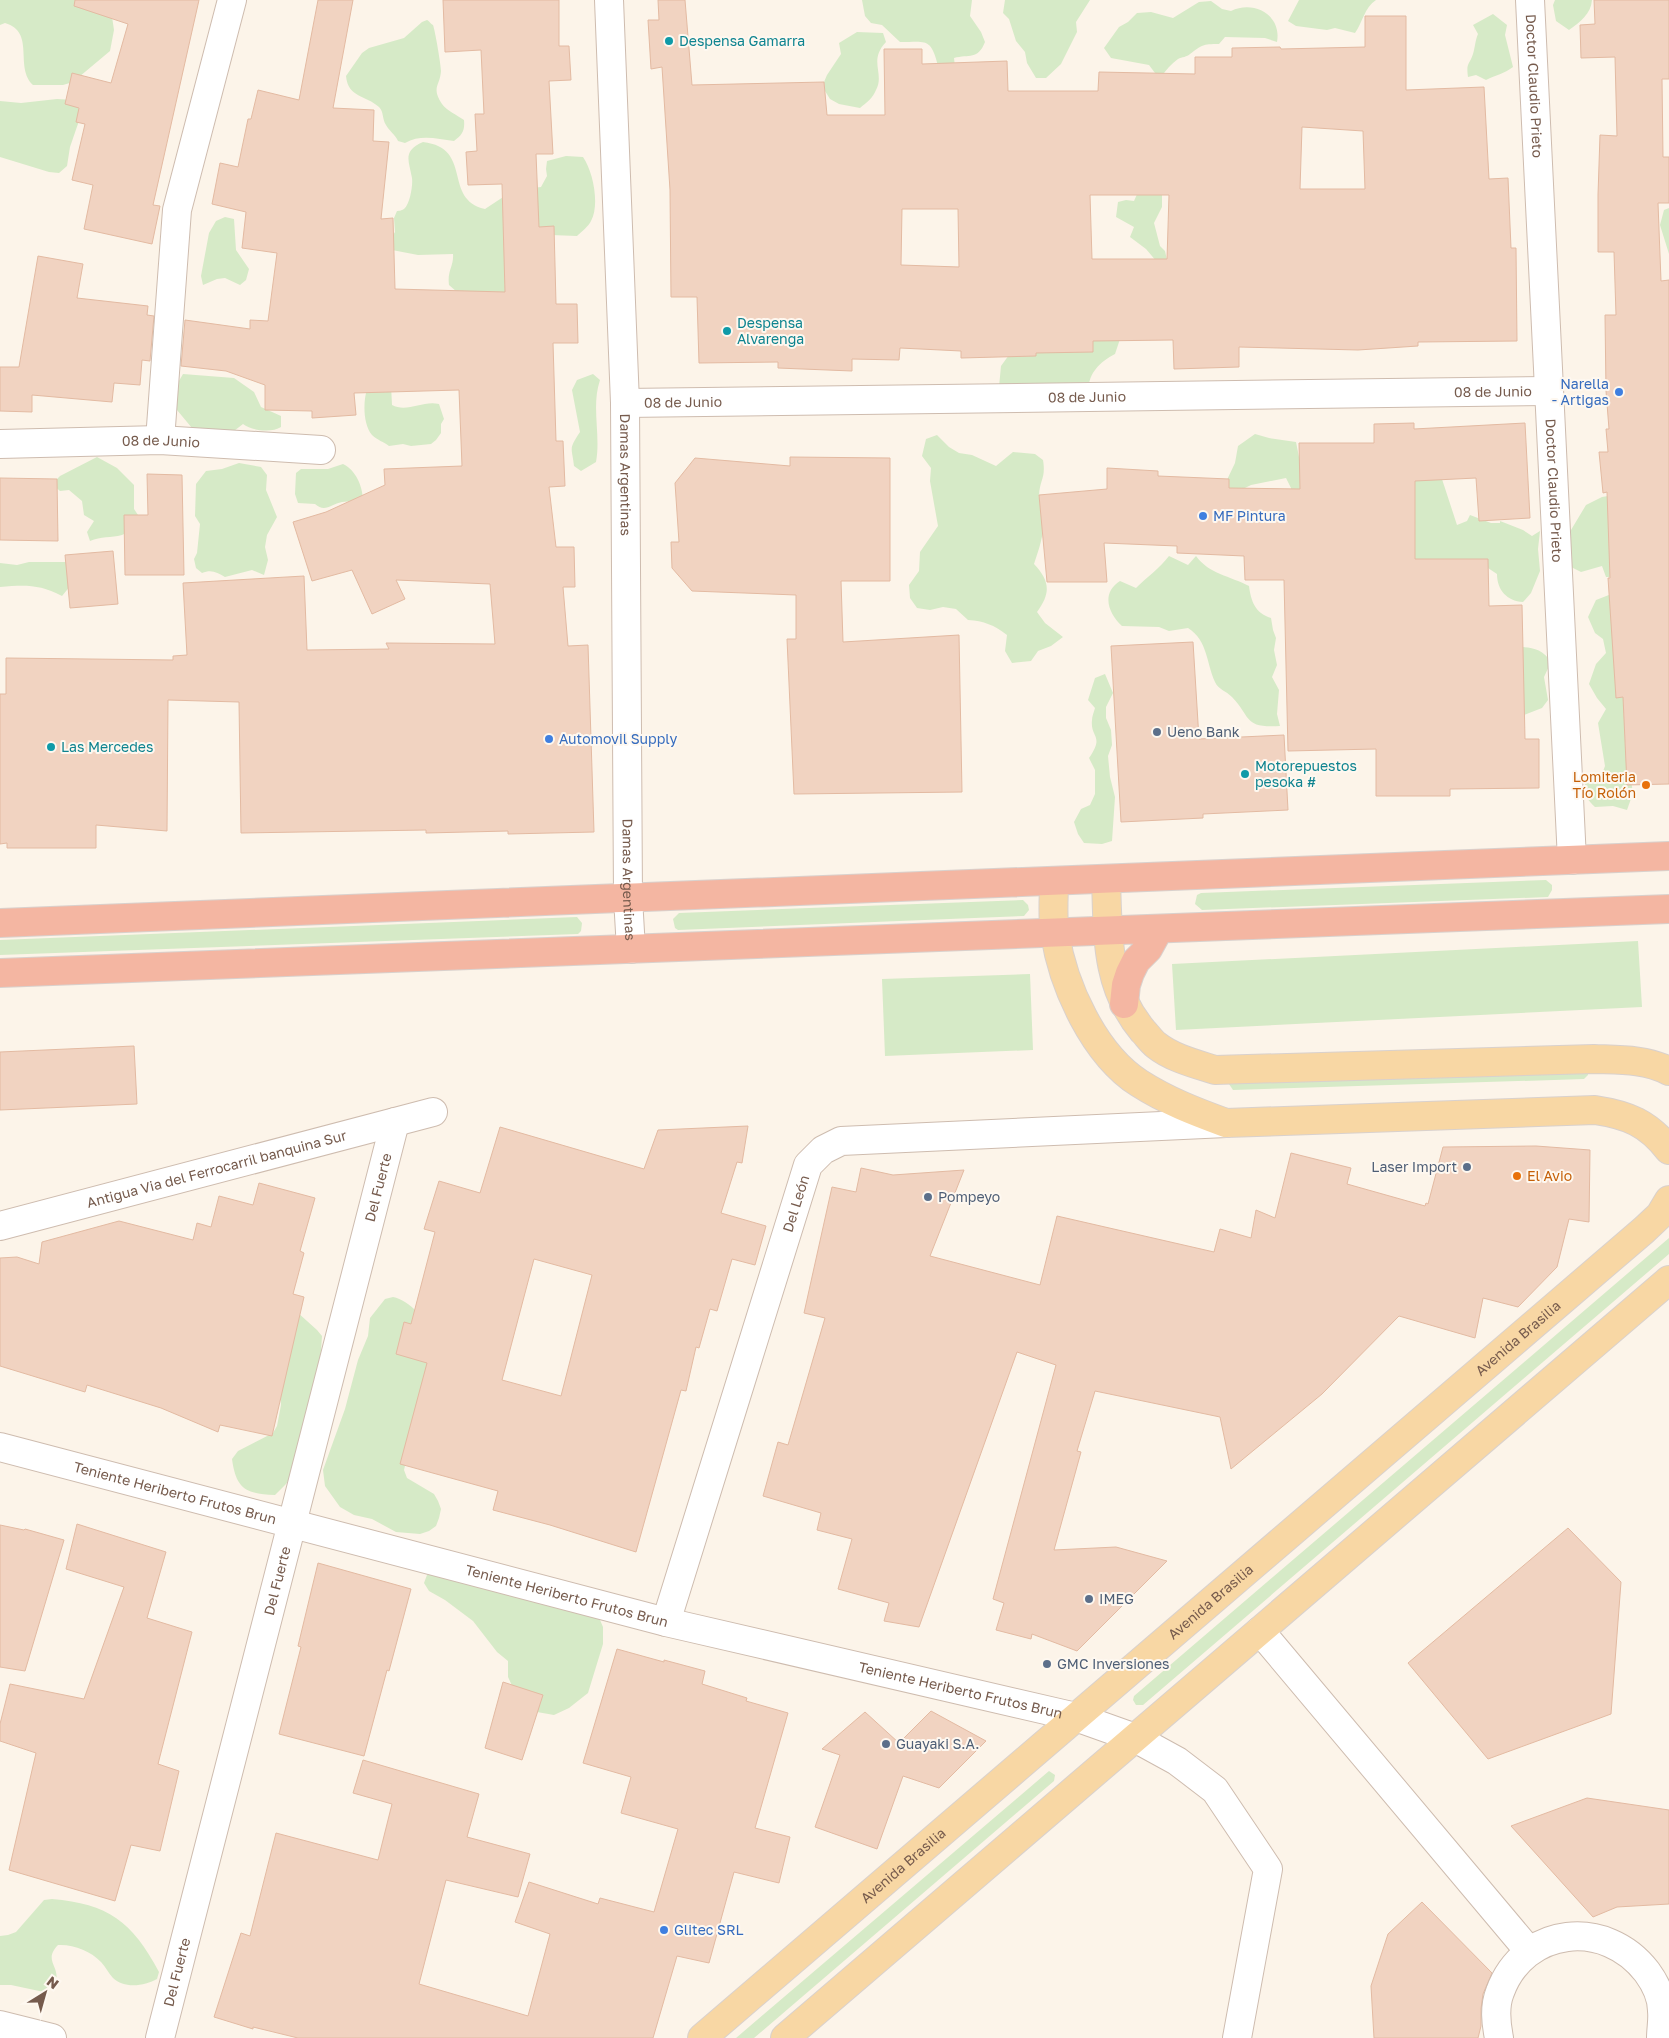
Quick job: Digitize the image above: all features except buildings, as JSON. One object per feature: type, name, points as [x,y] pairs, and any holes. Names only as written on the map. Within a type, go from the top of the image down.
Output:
[{"type":"highway","points":[[0,923],[1669,856]]},
{"type":"highway","points":[[0,973],[1669,909]]},
{"type":"highway","points":[[1124,1004],[1126,985],[1130,973],[1136,961],[1148,949],[1158,929]]},
{"type":"main road","points":[[1106,879],[1109,957],[1113,975],[1124,1004],[1132,1018],[1156,1045],[1178,1057],[1216,1070],[1594,1059],[1638,1061],[1669,1071]]},
{"type":"main road","points":[[1054,881],[1055,933],[1067,980],[1083,1015],[1102,1046],[1119,1067],[1138,1082],[1164,1098],[1226,1123],[1595,1110],[1630,1118],[1651,1130],[1669,1150]]},
{"type":"main road","name":"Avenida Brasilia","points":[[702,2038],[1644,1230],[1660,1215],[1669,1200]]},
{"type":"main road","points":[[785,2038],[1669,1280]]},
{"type":"street","points":[[160,440],[177,210],[232,0]]},
{"type":"street","name":"Damas Argentinas","points":[[609,0],[625,402],[628,898],[631,949]]},
{"type":"street","name":"Doctor Claudio Prieto","points":[[1530,0],[1572,860]]},
{"type":"street","name":"08 de Junio","points":[[625,402],[1549,390]]},
{"type":"street","name":"08 de Junio","points":[[0,444],[160,440],[321,450]]},
{"type":"street","name":"Antigua Via del Ferrocarril banquina Sur","points":[[0,1226],[433,1112]]},
{"type":"street","name":"Del Fuerte","points":[[160,2038],[395,1122]]},
{"type":"street","name":"Del León","points":[[666,1622],[808,1165],[823,1150],[841,1141],[1226,1123]]},
{"type":"street","name":"Teniente Heriberto Frutos Brun","points":[[0,1447],[666,1622],[1076,1717],[1135,1738],[1177,1761],[1215,1790],[1268,1869],[1237,2038]]},
{"type":"street","points":[[1260,1631],[1530,1951]]},
{"type":"street","points":[[1499,2038],[1496,2019],[1499,1993],[1511,1970],[1530,1951],[1556,1939],[1584,1936],[1612,1943],[1637,1959],[1654,1982],[1662,2010],[1661,2038]]},
{"type":"street","points":[[0,2025],[52,2038]]},
{"type":"green space","points":[[0,0],[113,0],[111,10],[114,30],[110,51],[73,82],[63,85],[33,85],[25,69],[20,34],[5,23],[0,25]]},
{"type":"green space","points":[[862,0],[972,0],[970,16],[981,32],[985,42],[976,54],[954,58],[955,67],[938,66],[933,50],[926,43],[900,42],[882,25],[871,23],[865,16]]},
{"type":"green space","points":[[1005,0],[1090,0],[1076,22],[1077,32],[1061,64],[1046,78],[1036,78],[1027,63],[1025,52],[1016,41],[1009,19],[1003,13]]},
{"type":"green space","points":[[1299,0],[1376,0],[1366,11],[1355,33],[1335,28],[1327,30],[1296,26],[1288,21]]},
{"type":"green space","points":[[1555,0],[1592,0],[1587,14],[1569,30],[1556,21],[1553,5]]},
{"type":"green space","points":[[1211,1],[1222,9],[1231,11],[1249,7],[1265,12],[1275,24],[1277,42],[1265,38],[1225,37],[1219,44],[1203,46],[1178,59],[1161,77],[1149,65],[1111,58],[1104,48],[1119,27],[1128,22],[1137,13],[1151,12],[1173,18],[1199,2]]},
{"type":"green space","points":[[1493,14],[1507,25],[1505,35],[1513,67],[1486,80],[1476,75],[1468,77],[1468,66],[1478,34],[1473,25]]},
{"type":"green space","points":[[427,20],[433,25],[440,62],[441,71],[437,94],[442,104],[449,111],[464,120],[464,127],[461,135],[454,141],[423,138],[405,143],[398,141],[387,127],[379,107],[350,88],[346,76],[362,53],[369,48],[404,38],[422,22]]},
{"type":"green space","points":[[857,32],[883,33],[886,42],[878,55],[879,78],[875,93],[860,108],[839,104],[830,99],[825,91],[824,82],[841,54],[839,43]]},
{"type":"green space","points":[[57,99],[75,100],[81,115],[70,147],[67,166],[59,173],[49,172],[0,157],[0,101],[21,103]]},
{"type":"green space","points":[[423,142],[439,146],[448,154],[454,163],[464,195],[472,203],[485,209],[514,190],[541,187],[547,176],[547,161],[566,156],[583,157],[590,171],[594,188],[595,206],[591,221],[577,236],[551,235],[520,297],[457,292],[449,285],[453,254],[418,255],[392,250],[392,237],[395,232],[394,218],[397,211],[403,210],[406,207],[411,190],[412,178],[408,157],[416,145]]},
{"type":"green space","points":[[1138,192],[1162,195],[1162,207],[1154,223],[1160,246],[1165,251],[1167,260],[1157,262],[1146,249],[1130,237],[1134,227],[1116,217],[1118,202],[1134,201]]},
{"type":"green space","points":[[1669,208],[1669,254],[1660,225],[1664,210]]},
{"type":"green space","points":[[225,217],[234,219],[236,250],[249,269],[246,280],[240,285],[225,278],[203,285],[201,276],[209,233],[216,221]]},
{"type":"green space","points":[[1121,336],[1115,354],[1100,364],[1093,373],[1088,391],[999,387],[1001,366],[1014,348],[1088,338]]},
{"type":"green space","points":[[183,374],[234,378],[254,392],[261,407],[281,416],[281,427],[273,430],[262,430],[243,424],[230,434],[213,434],[192,428],[177,410],[172,393]]},
{"type":"green space","points":[[593,374],[600,380],[596,400],[596,462],[581,471],[574,466],[572,452],[572,446],[580,432],[572,390],[577,380]]},
{"type":"green space","points":[[391,385],[392,405],[403,408],[433,403],[439,404],[444,419],[441,424],[441,433],[431,444],[389,446],[372,435],[367,425],[365,413],[367,389]]},
{"type":"green space","points":[[1255,434],[1296,442],[1303,466],[1301,496],[1292,498],[1291,488],[1286,478],[1251,485],[1241,490],[1222,516],[1225,484],[1235,463],[1238,446]]},
{"type":"green space","points":[[937,435],[949,447],[959,453],[972,455],[996,466],[1013,452],[1035,454],[1043,460],[1044,471],[1039,497],[1043,510],[1044,524],[1034,564],[1043,576],[1047,587],[1045,599],[1037,612],[1045,623],[1063,637],[1051,646],[1038,651],[1031,661],[1012,663],[1005,651],[1007,635],[993,626],[979,621],[968,620],[956,609],[943,607],[930,610],[917,608],[910,598],[909,585],[919,571],[920,552],[938,526],[930,481],[931,468],[922,456],[926,439]]},
{"type":"green space","points":[[97,457],[117,468],[134,485],[134,509],[142,521],[122,535],[90,541],[87,532],[94,521],[84,515],[82,501],[69,490],[60,491],[52,484],[60,476]]},
{"type":"green space","points":[[239,463],[261,467],[267,475],[266,490],[277,517],[267,535],[265,547],[268,560],[264,575],[252,570],[225,577],[214,572],[202,573],[196,568],[194,559],[197,553],[200,524],[195,516],[196,484],[206,471],[222,469]]},
{"type":"green space","points":[[343,464],[352,470],[358,480],[362,490],[363,501],[342,502],[325,508],[315,504],[298,503],[295,494],[296,473],[301,469],[328,469]]},
{"type":"green space","points":[[1440,473],[1457,525],[1467,521],[1470,515],[1491,523],[1500,523],[1500,521],[1523,530],[1532,536],[1540,531],[1538,549],[1540,571],[1531,593],[1523,602],[1512,599],[1504,594],[1497,580],[1497,574],[1488,568],[1417,572],[1406,507],[1405,475]]},
{"type":"green space","points":[[1638,491],[1621,577],[1606,577],[1602,566],[1581,572],[1569,566],[1565,540],[1586,505],[1602,497]]},
{"type":"green space","points":[[1169,556],[1188,565],[1196,556],[1213,571],[1249,586],[1255,606],[1261,613],[1271,618],[1276,638],[1274,650],[1277,665],[1272,677],[1279,690],[1277,714],[1280,726],[1254,723],[1232,697],[1216,684],[1203,646],[1195,633],[1188,628],[1169,631],[1159,627],[1122,626],[1113,615],[1110,609],[1109,597],[1110,591],[1114,586],[1120,581],[1136,588]]},
{"type":"green space","points":[[29,562],[72,562],[71,585],[62,596],[39,587],[0,587],[0,563],[17,565]]},
{"type":"green space","points":[[1614,593],[1630,728],[1625,743],[1633,793],[1627,810],[1613,806],[1595,807],[1587,799],[1584,792],[1585,784],[1590,774],[1602,774],[1605,766],[1598,723],[1606,709],[1589,684],[1596,664],[1606,653],[1603,639],[1595,633],[1588,617],[1596,600]]},
{"type":"green space","points":[[1501,647],[1535,649],[1546,656],[1551,662],[1544,677],[1548,700],[1542,708],[1524,715]]},
{"type":"green space","points":[[1105,674],[1113,693],[1106,707],[1106,718],[1111,730],[1112,745],[1108,756],[1110,777],[1115,797],[1112,841],[1102,844],[1084,843],[1078,834],[1074,822],[1081,809],[1090,805],[1095,794],[1095,770],[1089,758],[1096,745],[1092,726],[1095,708],[1088,700],[1095,678]]},
{"type":"green space","points":[[1546,880],[1552,885],[1552,890],[1548,897],[1202,910],[1195,904],[1197,895],[1201,893]]},
{"type":"green space","points":[[1023,900],[1028,905],[1029,910],[1024,916],[678,930],[675,928],[673,919],[679,913]]},
{"type":"green space","points":[[577,917],[582,923],[581,931],[578,934],[0,955],[0,940]]},
{"type":"green space","points":[[1638,941],[1642,1007],[1176,1030],[1172,964]]},
{"type":"green space","points":[[1030,974],[1033,1050],[885,1056],[882,979]]},
{"type":"green space","points":[[1588,1072],[1584,1079],[1233,1090],[1229,1084],[1230,1082]]},
{"type":"green space","points":[[1669,1238],[1669,1254],[1143,1705],[1136,1705],[1133,1700],[1134,1696]]},
{"type":"green space","points":[[393,1297],[411,1306],[437,1332],[404,1470],[407,1478],[434,1494],[441,1509],[436,1526],[420,1534],[396,1532],[372,1519],[354,1515],[340,1507],[325,1486],[323,1470],[345,1409],[358,1360],[368,1336],[370,1318],[385,1299]]},
{"type":"green space","points":[[297,1312],[322,1336],[319,1381],[295,1470],[286,1484],[275,1495],[257,1493],[244,1488],[240,1483],[236,1477],[232,1459],[238,1451],[273,1433],[277,1426],[281,1405],[279,1379]]},
{"type":"green space","points":[[432,1570],[587,1608],[600,1620],[603,1627],[603,1644],[588,1693],[569,1708],[554,1715],[537,1712],[515,1692],[508,1677],[508,1661],[497,1652],[473,1621],[445,1600],[429,1591],[424,1583],[427,1575]]},
{"type":"green space","points":[[1049,1771],[1055,1775],[1054,1781],[754,2038],[736,2038]]},
{"type":"green space","points":[[52,1899],[89,1905],[116,1918],[139,1940],[149,1954],[159,1972],[157,1979],[141,1985],[123,1984],[113,1978],[97,1958],[87,1952],[76,1947],[58,1945],[52,1955],[57,1976],[56,1982],[44,1992],[11,1985],[0,1985],[0,1936],[16,1932],[44,1900]]},
{"type":"place","name":"Despensa Gamarra","points":[[669,41]]},
{"type":"place","name":"Despensa Alvarenga","points":[[727,331]]},
{"type":"place","name":"Narella - Artigas","points":[[1619,392]]},
{"type":"place","name":"MF Pintura","points":[[1203,516]]},
{"type":"place","name":"Ueno Bank","points":[[1157,732]]},
{"type":"place","name":"Automovil Supply","points":[[549,739]]},
{"type":"place","name":"Las Mercedes","points":[[51,747]]},
{"type":"place","name":"Motorepuestos pesoka #","points":[[1245,774]]},
{"type":"place","name":"Lomiteria Tío Rolón","points":[[1646,785]]},
{"type":"place","name":"Laser Import","points":[[1467,1167]]},
{"type":"place","name":"El Avio","points":[[1517,1176]]},
{"type":"place","name":"Pompeyo","points":[[928,1197]]},
{"type":"place","name":"IMEG","points":[[1089,1599]]},
{"type":"place","name":"GMC Inversiones","points":[[1047,1664]]},
{"type":"place","name":"Guayaki S.A.","points":[[886,1744]]},
{"type":"place","name":"Glitec SRL","points":[[664,1930]]}]
